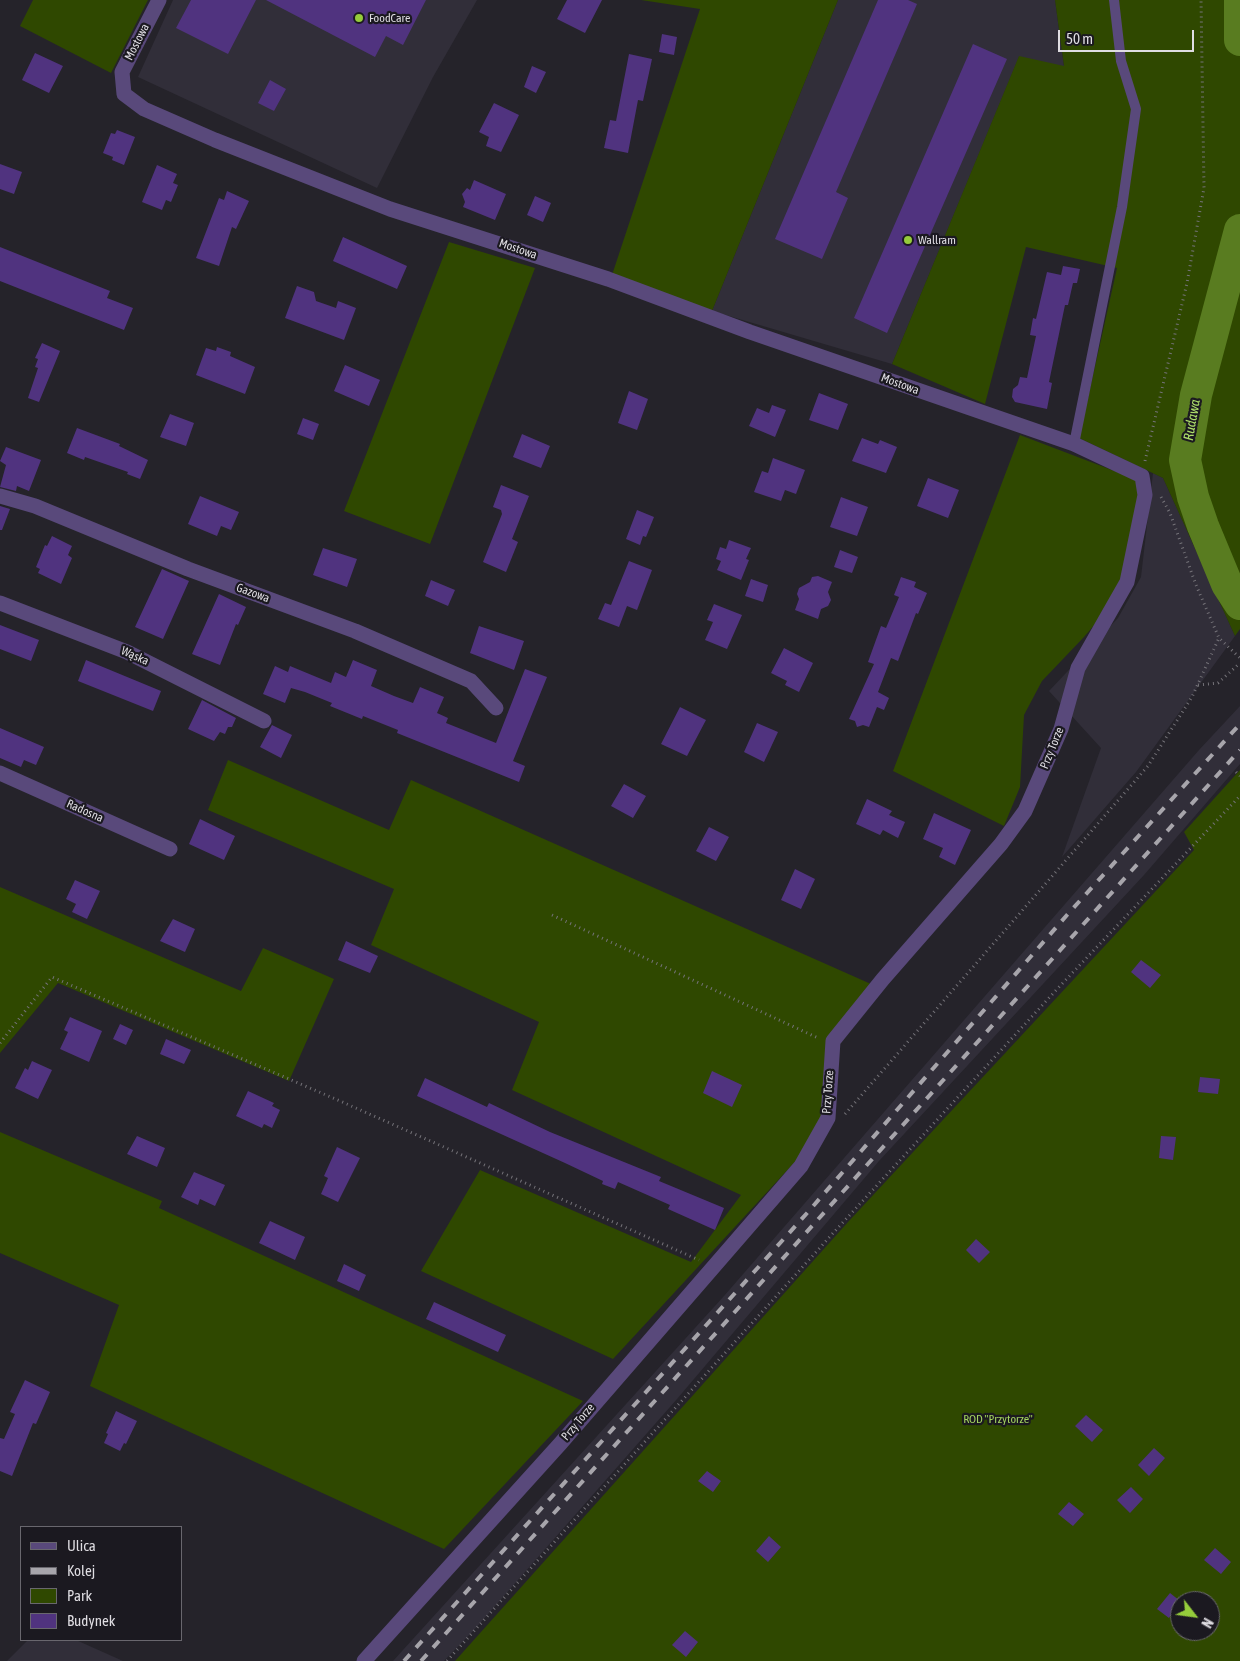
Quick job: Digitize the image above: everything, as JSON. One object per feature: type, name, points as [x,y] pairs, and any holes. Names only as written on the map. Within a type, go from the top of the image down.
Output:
[{"type":"street","name":"Mostowa","points":[[158,0],[122,72],[124,94],[144,109],[215,140],[390,209],[608,279],[750,332],[1074,444],[1142,476]]},
{"type":"street","name":"Przy Torze","points":[[364,1661],[560,1444],[801,1166],[828,1118],[833,1041],[883,979],[1001,844],[1025,811],[1061,729],[1078,668],[1128,582],[1145,495],[1142,476]]},
{"type":"street","name":"Gazowa","points":[[0,496],[35,506],[188,569],[355,631],[471,681],[496,708]]},
{"type":"street","name":"Wąska","points":[[0,603],[127,652],[264,721]]},
{"type":"street","name":"Radosna","points":[[0,773],[170,849]]},
{"type":"lane","points":[[1074,444],[1122,207],[1136,109],[1121,61],[1114,0]]},
{"type":"path","points":[[1201,0],[1204,188],[1187,283],[1142,476],[1154,488],[1170,513],[1196,585],[1219,638],[1240,658]]},
{"type":"path","points":[[844,1116],[1148,766],[1198,685],[1219,638]]},
{"type":"path","points":[[1198,685],[1218,683],[1240,663]]},
{"type":"path","points":[[1236,772],[1240,776]]},
{"type":"path","points":[[447,1661],[868,1194],[1072,973],[1240,796]]},
{"type":"path","points":[[552,916],[822,1040],[833,1041]]},
{"type":"path","points":[[0,1043],[52,977],[358,1109],[713,1267]]},
{"type":"shaded area","points":[[173,0],[477,0],[433,77],[377,188],[138,77]]},
{"type":"shaded area","points":[[838,0],[1055,0],[1064,67],[1019,57],[892,364],[712,311]]},
{"type":"shaded area","points":[[1153,473],[1163,478],[1235,636],[1136,772],[1062,857],[1101,748],[1049,691],[1118,618],[1141,577]]},
{"type":"shaded area","points":[[1240,706],[1240,764],[1144,875],[879,1161],[677,1399],[474,1630],[444,1661],[393,1661],[724,1296],[1199,750]]},
{"type":"shaded area","points":[[27,1641],[78,1641],[123,1661],[7,1661]]},
{"type":"green space","points":[[33,0],[148,0],[111,73],[20,26]]},
{"type":"green space","points":[[641,0],[838,0],[712,311],[612,275],[700,9]]},
{"type":"green space","points":[[1055,0],[1240,0],[1240,629],[1235,636],[1163,478],[1079,438],[1117,268],[1026,247],[985,404],[892,364],[1019,56],[1064,66]]},
{"type":"green space","points":[[449,242],[535,268],[430,544],[344,511]]},
{"type":"green space","points":[[1020,435],[1138,480],[1138,546],[1119,596],[1084,637],[1042,681],[1024,715],[1020,787],[1004,826],[893,771]]},
{"type":"green space","points":[[228,760],[389,830],[411,780],[880,988],[838,1047],[824,1119],[805,1151],[613,1359],[421,1271],[480,1170],[691,1262],[741,1195],[512,1090],[539,1022],[371,945],[394,889],[208,810]]},
{"type":"green space","name":"ROD \"Przytorze\"","points":[[1240,770],[1240,1661],[455,1661],[848,1222],[1194,850],[1184,832]]},
{"type":"green space","points":[[0,887],[241,991],[263,948],[334,979],[289,1081],[58,983],[0,1053]]},
{"type":"green space","points":[[0,1132],[162,1201],[159,1208],[583,1401],[444,1549],[90,1386],[119,1305],[0,1253]]},
{"type":"building","points":[[191,0],[256,0],[228,54],[176,28]]},
{"type":"building","name":"FoodCare","points":[[266,0],[426,0],[403,45],[386,36],[375,57]]},
{"type":"building","points":[[567,0],[602,0],[585,33],[557,19]]},
{"type":"building","points":[[878,0],[908,0],[917,4],[836,192],[848,198],[822,259],[775,239]]},
{"type":"building","points":[[662,34],[677,37],[674,55],[659,52]]},
{"type":"building","name":"Wallram","points":[[973,44],[1007,59],[887,333],[854,318]]},
{"type":"building","points":[[35,53],[63,66],[49,93],[22,80]]},
{"type":"building","points":[[629,54],[652,59],[643,101],[638,100],[628,153],[604,148],[610,120],[616,121]]},
{"type":"building","points":[[532,66],[546,72],[536,93],[524,87]]},
{"type":"building","points":[[270,80],[286,89],[274,111],[258,103]]},
{"type":"building","points":[[494,103],[519,115],[501,152],[486,146],[489,137],[479,132]]},
{"type":"building","points":[[117,130],[135,137],[124,165],[112,160],[113,157],[103,153],[111,133],[115,134]]},
{"type":"building","points":[[0,164],[22,172],[14,194],[0,189]]},
{"type":"building","points":[[157,165],[177,174],[173,183],[178,185],[171,202],[166,200],[162,210],[142,202]]},
{"type":"building","points":[[474,180],[506,194],[495,220],[463,207],[465,202],[462,194],[467,188],[470,190]]},
{"type":"building","points":[[227,191],[249,201],[236,229],[232,227],[219,266],[196,258],[219,198],[224,200]]},
{"type":"building","points":[[535,196],[551,203],[543,222],[527,215]]},
{"type":"building","points":[[343,237],[407,266],[397,289],[333,261]]},
{"type":"building","points":[[0,247],[110,291],[107,298],[133,308],[124,330],[0,281]]},
{"type":"building","points":[[1063,266],[1080,269],[1077,283],[1073,283],[1068,305],[1065,305],[1049,382],[1052,383],[1047,409],[1015,402],[1012,397],[1013,389],[1018,385],[1020,377],[1027,378],[1036,336],[1030,335],[1033,318],[1036,319],[1047,272],[1061,275]]},
{"type":"building","points":[[297,286],[314,292],[316,301],[336,308],[338,301],[356,308],[344,340],[285,318]]},
{"type":"building","points":[[42,343],[60,351],[39,402],[28,398],[38,368],[35,367],[38,359],[35,358]]},
{"type":"building","points":[[217,347],[231,352],[230,356],[255,367],[245,394],[196,375],[206,348],[216,351]]},
{"type":"building","points":[[345,365],[380,380],[369,406],[334,391]]},
{"type":"building","points":[[629,391],[648,399],[637,430],[618,423]]},
{"type":"building","points":[[819,393],[848,404],[838,430],[809,420]]},
{"type":"building","points":[[772,405],[786,410],[775,437],[749,426],[757,408],[769,413]]},
{"type":"building","points":[[170,414],[194,423],[186,446],[160,437]]},
{"type":"building","points":[[303,418],[319,424],[313,440],[297,434]]},
{"type":"building","points":[[77,428],[120,444],[119,446],[148,460],[140,479],[127,474],[128,472],[85,457],[84,460],[67,453]]},
{"type":"building","points":[[522,434],[550,446],[541,468],[513,457]]},
{"type":"building","points":[[862,438],[878,444],[880,440],[897,447],[886,473],[852,461]]},
{"type":"building","points":[[6,447],[41,460],[29,491],[17,486],[16,491],[0,487],[6,465],[0,461]]},
{"type":"building","points":[[773,458],[805,470],[796,494],[785,490],[781,501],[754,492],[762,471],[768,473]]},
{"type":"building","points":[[928,478],[959,490],[948,518],[917,506]]},
{"type":"building","points":[[501,485],[529,496],[512,539],[518,542],[506,572],[483,562],[502,514],[501,510],[493,507]]},
{"type":"building","points":[[200,496],[239,512],[231,530],[221,526],[217,536],[188,524]]},
{"type":"building","points":[[841,497],[868,507],[857,536],[830,527]]},
{"type":"building","points":[[0,506],[10,509],[2,530],[0,530]]},
{"type":"building","points":[[637,510],[654,517],[646,537],[643,536],[640,545],[626,539]]},
{"type":"building","points":[[52,536],[72,546],[68,555],[72,558],[61,584],[38,573],[40,569],[36,567],[45,545],[47,546]]},
{"type":"building","points":[[729,540],[751,548],[746,559],[749,560],[741,580],[717,570],[721,561],[716,559],[720,547],[726,549]]},
{"type":"building","points":[[323,548],[357,559],[347,587],[313,575]]},
{"type":"building","points":[[840,550],[858,557],[852,573],[834,567]]},
{"type":"building","points":[[629,561],[652,570],[637,610],[627,606],[619,627],[598,619],[605,603],[611,605]]},
{"type":"building","points":[[162,569],[189,581],[163,639],[135,627]]},
{"type":"building","points":[[818,576],[832,582],[828,592],[831,600],[828,606],[821,609],[818,619],[795,610],[799,599],[797,594],[799,588],[810,582],[812,577]]},
{"type":"building","points":[[901,577],[916,582],[914,587],[927,593],[918,614],[916,613],[898,661],[891,658],[878,692],[889,698],[884,710],[877,707],[869,727],[863,725],[857,727],[855,721],[849,719],[874,664],[868,662],[881,626],[886,628],[899,597],[894,595]]},
{"type":"building","points":[[751,579],[768,585],[763,602],[745,596]]},
{"type":"building","points":[[431,580],[455,590],[448,606],[425,596]]},
{"type":"building","points":[[219,594],[246,607],[238,625],[236,624],[220,665],[192,654]]},
{"type":"building","points":[[714,604],[742,615],[727,649],[705,640],[713,622],[707,620]]},
{"type":"building","points":[[0,625],[39,640],[31,661],[0,649]]},
{"type":"building","points":[[479,626],[524,641],[514,670],[470,653]]},
{"type":"building","points":[[784,648],[813,663],[799,692],[785,685],[787,681],[771,673]]},
{"type":"building","points":[[86,660],[161,691],[153,711],[78,681]]},
{"type":"building","points":[[353,660],[377,670],[371,686],[394,696],[413,703],[420,687],[444,697],[437,713],[448,718],[446,723],[496,743],[525,669],[547,677],[513,761],[525,766],[519,782],[397,733],[398,730],[363,716],[362,719],[330,706],[332,703],[305,692],[291,688],[285,703],[263,694],[275,666],[288,672],[290,666],[331,683],[335,672],[346,677]]},
{"type":"building","points":[[202,700],[236,718],[232,727],[228,727],[225,734],[220,732],[214,741],[188,729]]},
{"type":"building","points":[[680,707],[706,720],[687,756],[661,744]]},
{"type":"building","points":[[757,723],[778,732],[764,762],[744,752]]},
{"type":"building","points":[[272,725],[292,735],[281,758],[260,747]]},
{"type":"building","points":[[0,728],[44,747],[36,765],[24,760],[21,767],[0,758]]},
{"type":"building","points":[[624,784],[646,796],[633,818],[611,806]]},
{"type":"building","points":[[867,799],[892,811],[889,815],[905,822],[898,838],[883,830],[880,835],[856,824]]},
{"type":"building","points":[[934,813],[971,830],[955,865],[939,857],[943,848],[923,839]]},
{"type":"building","points":[[200,819],[235,836],[224,860],[189,844]]},
{"type":"building","points":[[709,827],[729,837],[716,861],[696,851]]},
{"type":"building","points":[[795,869],[815,879],[801,909],[781,900]]},
{"type":"building","points":[[75,880],[100,891],[87,919],[72,912],[76,904],[66,899]]},
{"type":"building","points":[[173,919],[195,929],[185,952],[160,941]]},
{"type":"building","points":[[346,941],[378,956],[370,973],[338,960]]},
{"type":"building","points":[[1141,960],[1161,975],[1150,988],[1131,972]]},
{"type":"building","points":[[70,1017],[102,1031],[89,1062],[60,1049],[68,1032],[64,1030]]},
{"type":"building","points":[[120,1024],[133,1030],[126,1045],[113,1039]]},
{"type":"building","points":[[166,1039],[191,1050],[184,1064],[160,1054]]},
{"type":"building","points":[[32,1061],[52,1070],[38,1099],[15,1088],[25,1068],[28,1070]]},
{"type":"building","points":[[712,1071],[742,1085],[732,1107],[703,1093]]},
{"type":"building","points":[[1200,1077],[1220,1079],[1218,1094],[1198,1092]]},
{"type":"building","points":[[425,1078],[487,1107],[489,1103],[550,1132],[661,1177],[659,1181],[724,1208],[715,1230],[668,1209],[670,1205],[618,1182],[615,1189],[602,1184],[603,1181],[417,1096]]},
{"type":"building","points":[[248,1091],[274,1103],[272,1106],[280,1110],[272,1128],[264,1124],[262,1128],[236,1116]]},
{"type":"building","points":[[137,1136],[165,1148],[157,1167],[127,1154]]},
{"type":"building","points":[[1161,1136],[1176,1137],[1173,1160],[1159,1158]]},
{"type":"building","points":[[337,1147],[360,1158],[338,1202],[321,1194],[328,1178],[324,1176]]},
{"type":"building","points":[[194,1172],[225,1185],[215,1206],[200,1199],[198,1205],[181,1197]]},
{"type":"building","points":[[270,1221],[305,1237],[295,1260],[259,1243]]},
{"type":"building","points":[[976,1239],[990,1252],[979,1263],[966,1250]]},
{"type":"building","points":[[344,1264],[366,1275],[359,1291],[337,1281]]},
{"type":"building","points":[[434,1302],[506,1335],[498,1352],[426,1319]]},
{"type":"building","points":[[25,1380],[50,1392],[36,1424],[33,1423],[12,1476],[0,1471],[0,1438],[4,1439],[15,1414],[10,1412]]},
{"type":"building","points":[[116,1411],[137,1421],[126,1444],[124,1443],[120,1451],[104,1443],[108,1434],[106,1433]]},
{"type":"building","points":[[1086,1415],[1103,1430],[1092,1442],[1075,1426]]},
{"type":"building","points":[[1154,1448],[1165,1458],[1149,1476],[1138,1465]]},
{"type":"building","points":[[707,1471],[721,1481],[713,1492],[698,1481]]},
{"type":"building","points":[[1131,1487],[1143,1499],[1130,1513],[1117,1500]]},
{"type":"building","points":[[1069,1502],[1084,1514],[1073,1526],[1058,1514]]},
{"type":"building","points":[[769,1536],[781,1547],[768,1562],[756,1551]]},
{"type":"building","points":[[1215,1548],[1231,1562],[1221,1574],[1204,1560]]},
{"type":"building","points":[[1170,1593],[1169,1618],[1157,1609]]},
{"type":"building","points":[[685,1631],[698,1642],[686,1657],[672,1645]]},
{"type":"waterway","name":"Rudawa","points":[[1240,0],[1240,40]]},
{"type":"waterway","name":"Rudawa","points":[[1240,230],[1196,395],[1185,460],[1193,497],[1203,526],[1227,584],[1240,604]]},
{"type":"railway","points":[[404,1661],[808,1212],[1067,915],[1240,724]]},
{"type":"railway","points":[[421,1661],[1240,750]]},
{"type":"place","name":"FoodCare","points":[[359,18]]},
{"type":"place","name":"Wallram","points":[[908,240]]}]
